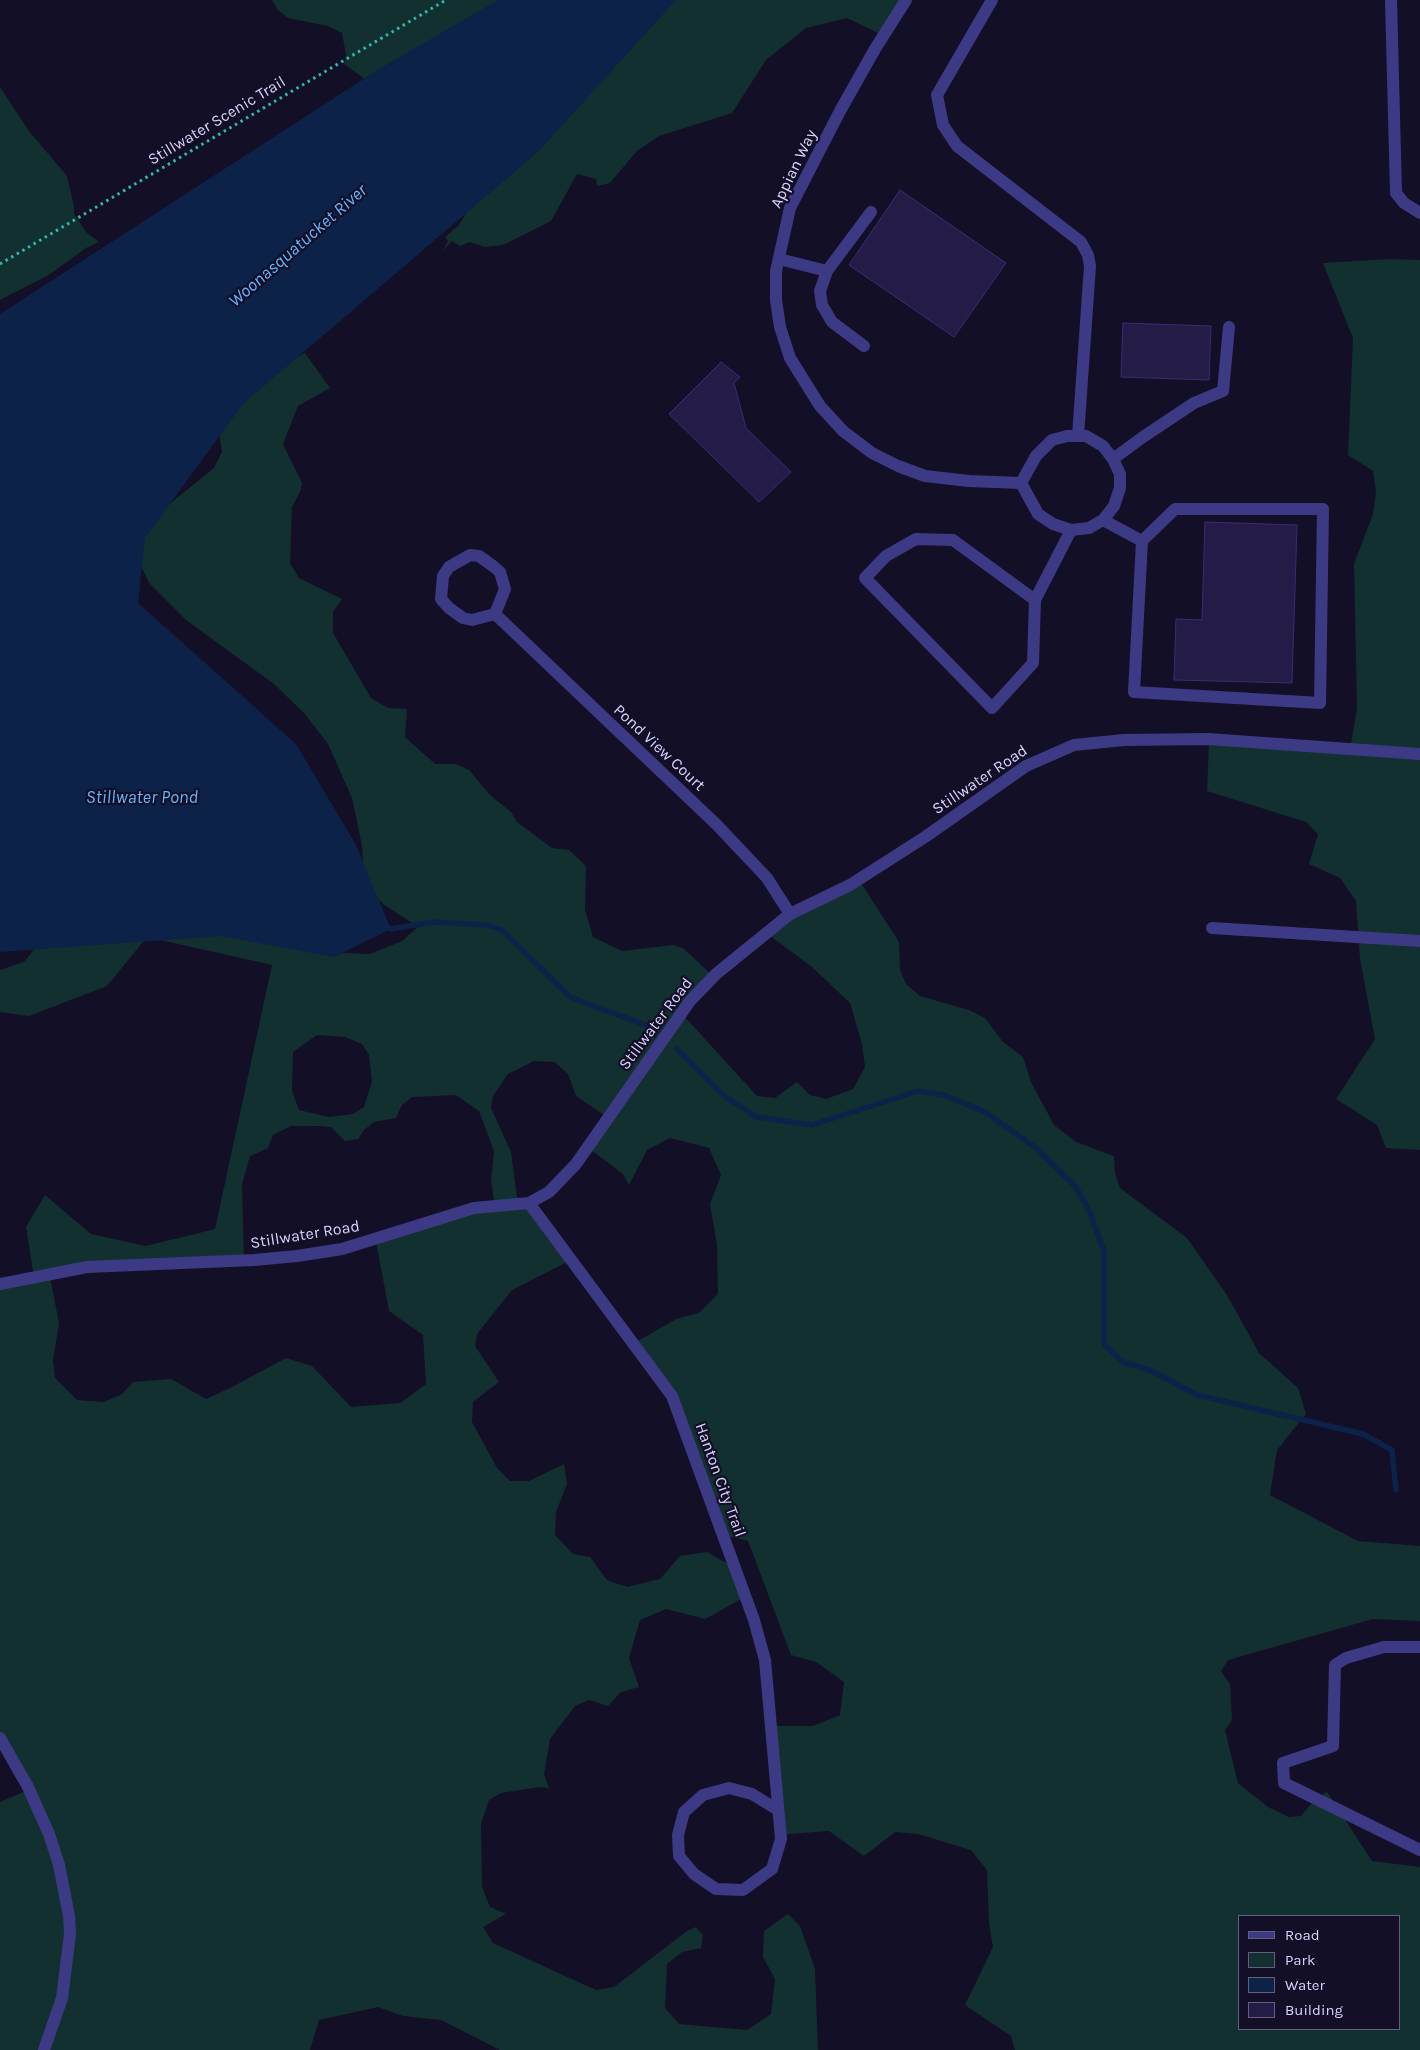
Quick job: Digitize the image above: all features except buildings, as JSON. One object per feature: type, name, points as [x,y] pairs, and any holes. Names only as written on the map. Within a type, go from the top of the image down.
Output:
[{"type":"street","name":"Appian Way","points":[[906,0],[857,80],[790,208],[779,259],[776,300],[780,327],[790,358],[820,406],[843,431],[872,453],[925,476],[969,481],[1021,482]]},
{"type":"street","points":[[992,0],[937,95],[943,126],[957,146],[1081,242],[1088,255],[1090,266],[1078,436]]},
{"type":"street","points":[[1391,0],[1396,193],[1404,203],[1420,213]]},
{"type":"street","points":[[864,346],[832,322],[822,305],[820,291],[827,271],[871,212]]},
{"type":"street","points":[[779,259],[827,271]]},
{"type":"street","points":[[1114,459],[1194,403],[1223,392],[1229,327]]},
{"type":"street","points":[[1086,436],[1103,446],[1114,459],[1120,474],[1120,488],[1114,506],[1103,520],[1089,528],[1072,530],[1053,524],[1038,514],[1021,482],[1036,456],[1052,440],[1086,436]]},
{"type":"street","points":[[1175,509],[1323,509],[1320,703],[1134,692],[1142,541],[1175,509]]},
{"type":"street","points":[[1103,520],[1142,541]]},
{"type":"street","points":[[1035,600],[954,540],[916,539],[886,556],[865,578],[992,708],[1033,663],[1035,600],[1072,530]]},
{"type":"street","points":[[470,555],[479,556],[500,572],[505,589],[495,614],[472,620],[463,618],[449,608],[440,598],[440,592],[443,576],[449,567],[470,555]]},
{"type":"street","name":"Pond View Court","points":[[495,614],[717,825],[767,878],[790,914]]},
{"type":"street","name":"Stillwater Road","points":[[0,1284],[87,1267],[254,1260],[297,1256],[342,1249],[474,1208],[529,1203],[549,1192],[576,1164],[690,1001],[716,974],[790,914],[850,885],[925,837],[1026,766],[1074,746],[1124,740],[1208,739],[1420,754]]},
{"type":"street","points":[[1212,928],[1420,941]]},
{"type":"street","name":"Hanton City Trail","points":[[529,1203],[672,1396],[754,1620],[765,1660],[778,1810]]},
{"type":"street","points":[[1420,1646],[1384,1646],[1346,1658],[1335,1665],[1333,1746],[1283,1764],[1284,1783],[1420,1850]]},
{"type":"street","points":[[0,1738],[28,1787],[49,1834],[59,1865],[69,1916],[68,1952],[62,1998],[44,2050]]},
{"type":"street","points":[[729,1788],[752,1794],[778,1810],[781,1839],[772,1869],[743,1890],[716,1889],[694,1874],[679,1856],[678,1834],[684,1812],[703,1795],[729,1788]]},
{"type":"path","name":"Stillwater Scenic Trail","points":[[0,264],[446,0]]},
{"type":"green space","points":[[272,0],[523,0],[366,80],[344,64],[346,55],[342,33],[328,26],[288,18],[277,9]]},
{"type":"green space","points":[[656,0],[909,0],[882,35],[847,18],[806,28],[766,60],[732,113],[659,136],[637,151],[610,183],[597,186],[596,179],[577,174],[551,221],[503,245],[485,247],[470,242],[460,246],[452,241],[443,251],[448,241],[445,237],[459,225],[472,203]]},
{"type":"green space","points":[[0,87],[29,131],[67,176],[74,214],[86,232],[99,242],[86,248],[49,275],[0,300]]},
{"type":"green space","points":[[1390,259],[1420,260],[1420,1150],[1386,1148],[1377,1125],[1336,1099],[1375,1039],[1360,959],[1356,901],[1340,878],[1309,864],[1318,834],[1306,822],[1207,791],[1209,742],[1350,749],[1357,709],[1354,564],[1373,514],[1376,493],[1373,471],[1348,455],[1353,338],[1323,263]]},
{"type":"green space","points":[[305,353],[330,388],[298,406],[283,444],[302,483],[301,490],[292,507],[290,563],[299,578],[342,599],[333,612],[333,633],[371,698],[388,708],[407,709],[405,737],[435,764],[456,764],[469,770],[490,795],[511,812],[517,822],[552,848],[569,850],[586,866],[585,910],[593,937],[622,951],[673,945],[683,948],[715,978],[684,1016],[757,1096],[775,1098],[797,1082],[810,1095],[826,1099],[853,1089],[865,1067],[862,1044],[850,1003],[812,967],[769,935],[793,914],[861,883],[899,942],[900,970],[906,984],[920,996],[969,1010],[985,1018],[1003,1042],[1023,1057],[1031,1082],[1054,1125],[1076,1142],[1114,1156],[1115,1173],[1120,1188],[1187,1238],[1227,1295],[1259,1353],[1298,1388],[1306,1414],[1277,1450],[1270,1495],[1358,1541],[1420,1546],[1420,1621],[1373,1619],[1228,1660],[1221,1671],[1230,1684],[1232,1720],[1225,1730],[1238,1783],[1268,1807],[1289,1817],[1301,1816],[1316,1798],[1327,1792],[1372,1861],[1420,1867],[1420,2050],[1015,2050],[1011,2036],[965,2005],[993,1947],[989,1924],[987,1870],[971,1850],[918,1834],[895,1832],[864,1856],[829,1831],[777,1835],[774,1726],[813,1726],[840,1715],[844,1682],[816,1662],[791,1655],[748,1541],[726,1536],[675,1399],[638,1341],[676,1319],[699,1313],[718,1294],[717,1245],[710,1204],[721,1175],[709,1148],[670,1138],[647,1150],[629,1185],[623,1174],[591,1150],[610,1119],[576,1096],[568,1074],[555,1062],[534,1061],[508,1074],[493,1096],[491,1108],[511,1152],[518,1204],[533,1205],[569,1261],[512,1290],[477,1334],[475,1346],[499,1382],[473,1402],[472,1422],[497,1468],[510,1481],[529,1481],[564,1464],[567,1484],[556,1512],[555,1535],[573,1554],[590,1557],[607,1580],[627,1587],[660,1579],[680,1556],[707,1552],[737,1569],[747,1596],[705,1619],[666,1609],[640,1620],[629,1658],[639,1687],[621,1692],[608,1706],[589,1700],[575,1706],[550,1739],[544,1774],[549,1788],[540,1787],[501,1793],[489,1800],[481,1824],[482,1887],[490,1907],[506,1914],[483,1927],[493,1943],[596,1990],[614,1987],[687,1931],[696,1927],[703,1935],[701,1948],[682,1952],[667,1964],[665,2008],[679,2024],[747,2030],[771,2014],[775,1979],[763,1957],[764,1931],[788,1914],[800,1926],[815,1969],[818,2050],[500,2050],[441,2020],[403,2016],[378,2007],[319,2020],[310,2050],[0,2050],[0,1802],[28,1790],[0,1735],[0,1287],[34,1277],[26,1227],[45,1195],[91,1234],[146,1246],[215,1229],[272,965],[147,937],[107,986],[29,1016],[0,1012],[0,970],[24,962],[51,928],[164,907],[341,953],[370,954],[402,941],[418,927],[383,904],[364,884],[362,846],[352,798],[328,744],[305,714],[274,684],[186,620],[149,583],[142,568],[141,541],[162,510],[214,468],[222,452],[216,413],[230,396]],"holes":[[[317,1035],[345,1037],[362,1044],[369,1055],[372,1082],[364,1107],[353,1114],[329,1117],[299,1110],[292,1091],[293,1052]],[[456,1095],[479,1111],[494,1151],[491,1181],[495,1207],[376,1241],[389,1311],[423,1335],[426,1384],[400,1403],[351,1407],[312,1366],[286,1358],[206,1399],[171,1379],[133,1382],[122,1394],[104,1402],[77,1400],[55,1378],[53,1360],[59,1323],[50,1277],[85,1268],[244,1261],[242,1185],[250,1156],[268,1148],[273,1135],[291,1126],[319,1126],[331,1127],[345,1141],[358,1139],[364,1130],[374,1122],[396,1118],[402,1105],[412,1097]]]},
{"type":"water","name":"Stillwater Pond","points":[[498,0],[676,0],[539,151],[243,404],[145,538],[138,603],[296,744],[356,845],[391,929],[334,957],[220,936],[0,952],[0,314],[379,69]]},
{"type":"waterway","points":[[384,926],[391,929],[433,922],[488,925],[502,930],[570,997],[658,1030]]},
{"type":"waterway","points":[[677,1049],[722,1094],[756,1117],[812,1125],[918,1091],[944,1095],[985,1112],[1036,1148],[1075,1186],[1089,1210],[1104,1251],[1104,1344],[1123,1362],[1150,1370],[1197,1395],[1363,1434],[1392,1450],[1396,1490]]},
{"type":"water label","name":"Woonasquatucket River","points":[[298,246]]}]
